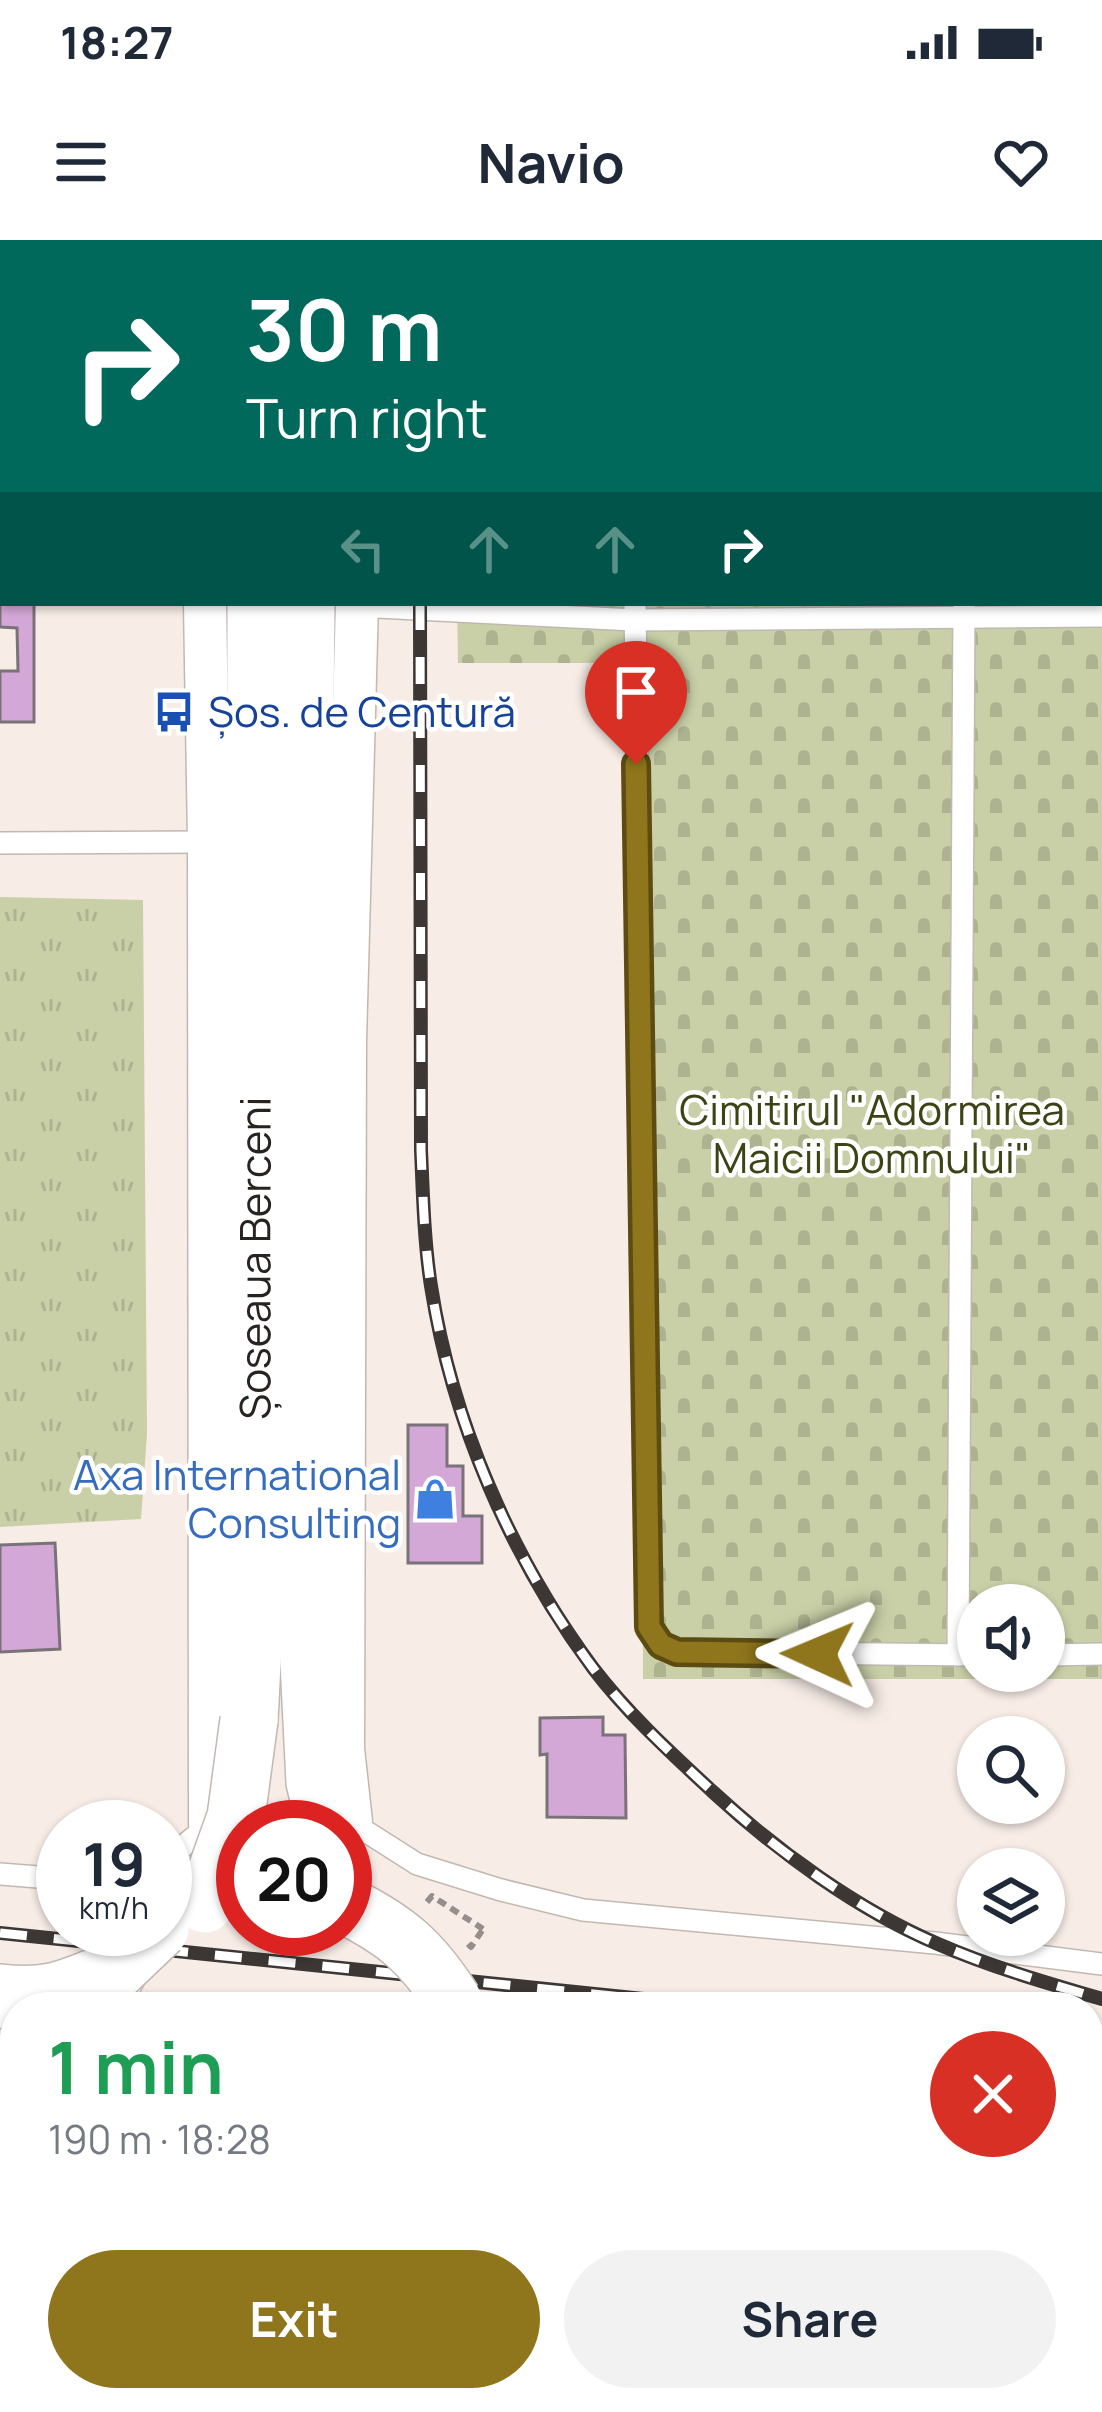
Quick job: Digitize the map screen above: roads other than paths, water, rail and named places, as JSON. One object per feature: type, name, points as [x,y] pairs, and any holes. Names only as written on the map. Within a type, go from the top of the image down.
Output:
[{"type":"main road","name":"Șoseaua Berceni","points":[[256,606],[280,909],[315,1782],[325,1800]]},
{"type":"main road","name":"Șoseaua Berceni","points":[[193,1914],[236,1817],[244,1771],[253,1665],[280,909],[340,606]]},
{"type":"main road","points":[[105,1990],[193,1914]]},
{"type":"main road","points":[[372,1918],[400,1936],[448,1992]]},
{"type":"street","points":[[205,606],[210,1824],[216,1837]]},
{"type":"street","points":[[340,606],[342,1800]]},
{"type":"lane","points":[[414,606],[635,612],[964,610],[1102,616]]},
{"type":"lane","points":[[964,610],[968,1584]]},
{"type":"lane","points":[[635,612],[649,1627],[661,1645],[677,1652],[957,1655]]},
{"type":"lane","points":[[0,843],[209,842]]},
{"type":"lane","points":[[1065,1655],[1102,1654]]},
{"type":"lane","points":[[192,1839],[210,1824]]},
{"type":"lane","points":[[372,1843],[417,1864],[583,1910],[935,1943],[1102,1964]]},
{"type":"lane","points":[[0,1874],[36,1877]]},
{"type":"railway","points":[[420,606],[421,1150],[427,1252],[454,1387],[511,1534],[563,1625],[606,1685],[666,1748],[764,1836],[849,1897],[908,1930],[978,1960],[1078,1992]]},
{"type":"railway","points":[[0,1933],[575,1992]]},
{"type":"place","name":"Șos. de Centură","points":[[174,712]]},
{"type":"place","name":"Axa International Consulting","points":[[435,1499]]},
{"type":"park label","name":"Cimitirul \"Adormirea Maicii Domnului\"","points":[[872,1134]]}]
